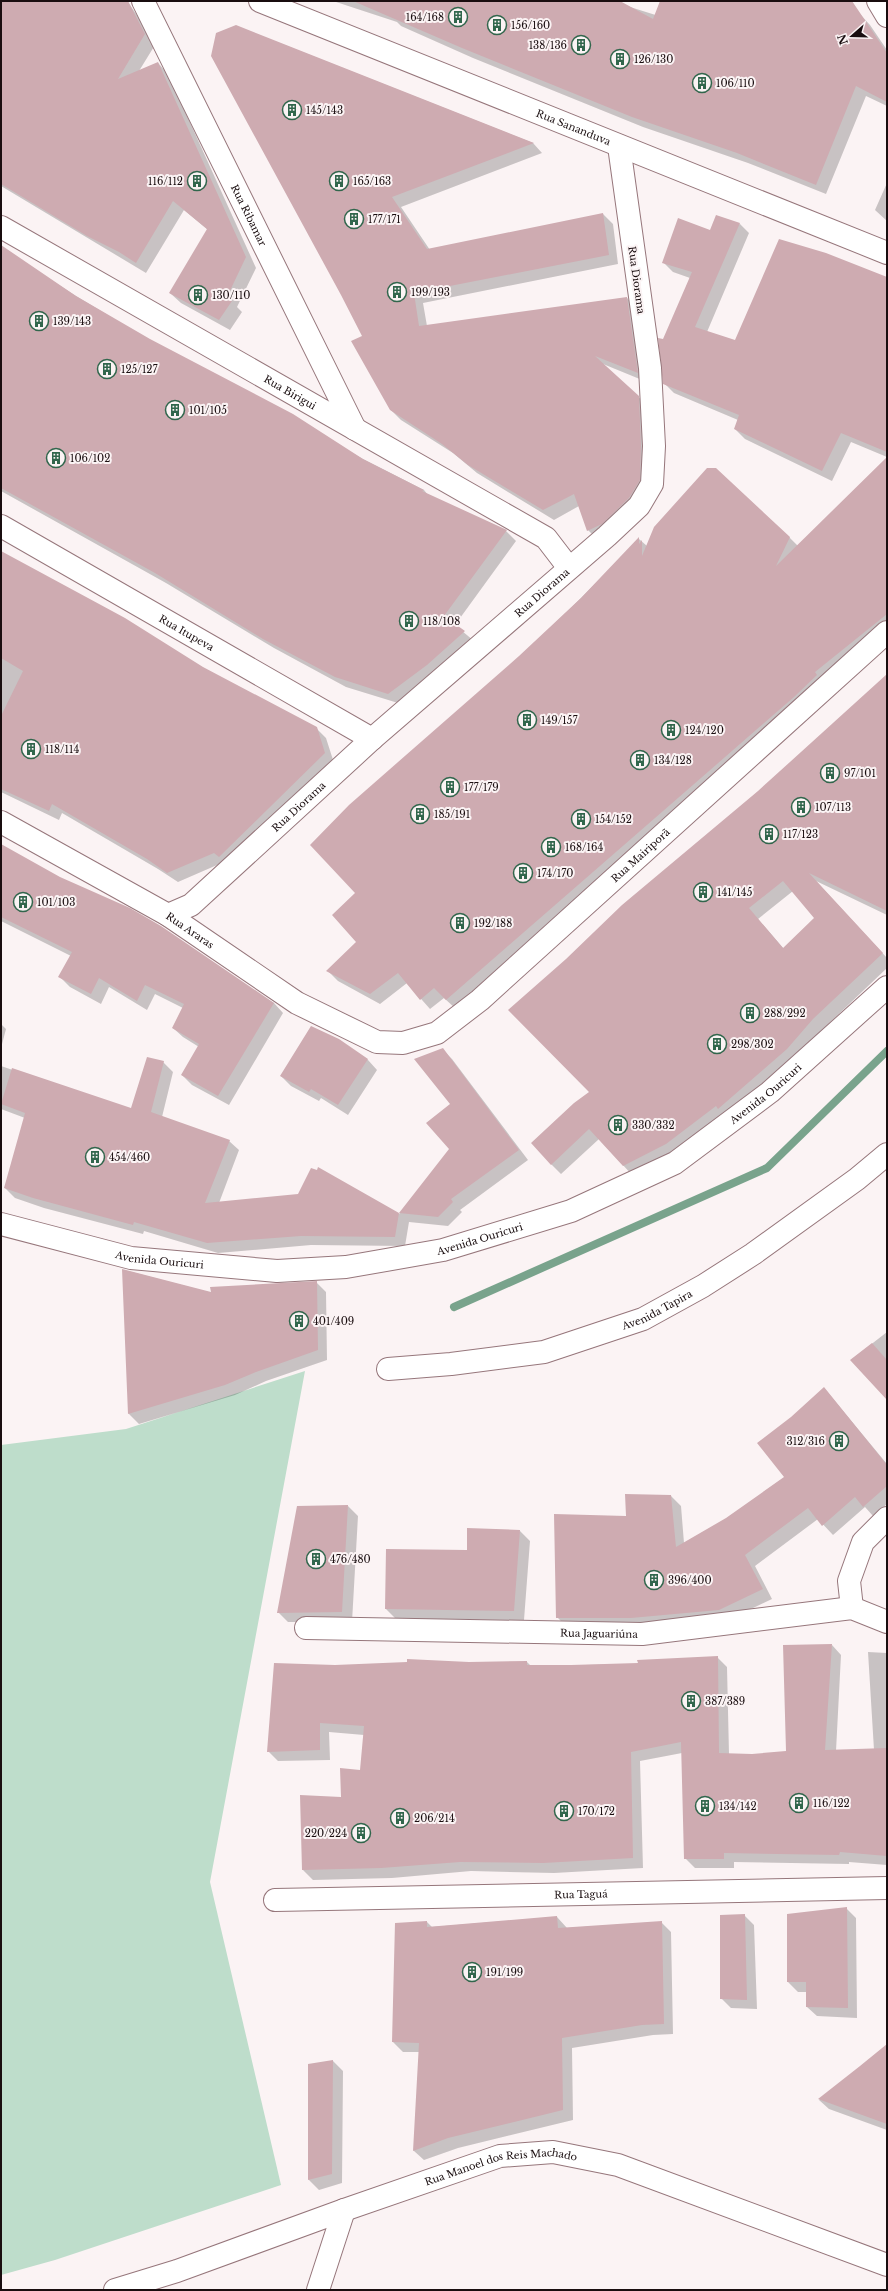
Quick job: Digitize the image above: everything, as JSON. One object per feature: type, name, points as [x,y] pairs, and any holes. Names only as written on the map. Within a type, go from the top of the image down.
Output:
[{"type":"street","name":"Rua Ribamar","points":[[143,1],[355,429]]},
{"type":"street","name":"Rua Sananduva","points":[[260,1],[887,253]]},
{"type":"street","points":[[878,1],[887,16]]},
{"type":"street","name":"Rua Diorama","points":[[168,915],[191,906],[372,739],[607,536],[639,506],[652,484],[654,446],[650,368],[618,146]]},
{"type":"street","name":"Rua Birigui","points":[[1,227],[546,538],[569,568]]},
{"type":"street","name":"Rua Itupeva","points":[[1,526],[372,739]]},
{"type":"street","name":"Rua Mairiporã","points":[[377,1042],[403,1043],[437,1033],[480,1000],[887,632]]},
{"type":"street","name":"Rua Araras","points":[[1,822],[168,915],[297,1003],[377,1042]]},
{"type":"street","name":"Avenida Ouricuri","points":[[1,1224],[131,1258],[277,1271],[346,1267],[443,1250],[571,1211],[674,1163],[770,1092],[887,987]]},
{"type":"street","name":"Avenida Tapira","points":[[388,1369],[451,1364],[544,1352],[644,1319],[703,1286],[753,1254],[857,1180],[887,1154]]},
{"type":"street","points":[[852,1608],[849,1581],[863,1542],[887,1518]]},
{"type":"street","name":"Rua Jaguariúna","points":[[306,1628],[642,1634],[852,1608],[887,1622]]},
{"type":"street","name":"Rua Taguá","points":[[275,1900],[887,1888]]},
{"type":"street","name":"Rua Manoel dos Reis Machado","points":[[115,2290],[177,2271],[344,2210],[500,2156],[553,2152],[618,2165],[886,2262]]},
{"type":"street","points":[[318,2290],[344,2210]]},
{"type":"green space","points":[[305,1371],[210,1882],[281,2185],[55,2260],[1,2275],[1,1445],[126,1429]]},
{"type":"building","points":[[1,1],[128,1],[145,34],[118,79],[158,62],[246,257],[227,297],[232,301],[219,320],[169,293],[207,229],[173,201],[136,263],[119,252],[87,236],[1,184]]},
{"type":"building","points":[[353,1],[620,1],[653,19],[660,1],[852,1],[887,53],[887,102],[856,86],[816,185],[737,153],[632,117],[462,48]]},
{"type":"building","points":[[236,25],[534,143],[392,197],[427,249],[603,213],[609,255],[414,293],[419,326],[627,297],[638,373],[595,356],[639,396],[641,446],[640,480],[629,498],[602,524],[587,531],[574,494],[543,510],[468,465],[442,444],[390,410],[351,341],[362,336],[211,56],[216,33]]},
{"type":"building","points":[[716,215],[740,223],[695,327],[735,340],[779,239],[826,253],[887,277],[887,452],[841,433],[822,471],[734,429],[739,415],[663,384],[658,338],[663,339],[692,272],[662,263],[678,218],[710,230]]},
{"type":"building","points":[[1,245],[76,296],[150,339],[293,414],[363,459],[424,490],[422,491],[507,530],[444,616],[465,631],[427,665],[388,694],[335,677],[263,639],[155,573],[1,488]]},
{"type":"building","points":[[887,457],[887,614],[815,672],[817,675],[794,697],[446,1000],[434,988],[420,1000],[398,973],[370,994],[326,971],[356,942],[332,915],[355,893],[310,845],[349,805],[519,656],[581,598],[639,537],[639,544],[642,540],[642,556],[654,527],[707,468],[716,468],[790,537],[776,566]]},
{"type":"building","points":[[1,551],[125,618],[203,667],[317,727],[325,753],[219,857],[214,853],[167,873],[147,859],[52,804],[49,811],[1,789],[1,716],[23,671],[1,658]]},
{"type":"building","points":[[887,674],[887,911],[809,873],[883,953],[813,1019],[787,1049],[718,1109],[716,1106],[666,1144],[623,1166],[589,1129],[551,1165],[531,1143],[574,1103],[589,1092],[508,1010],[566,959],[622,905],[758,791]],"holes":[[[783,881],[814,918],[783,948],[749,908]]]},
{"type":"building","points":[[1,844],[60,877],[130,908],[161,926],[274,1003],[218,1096],[181,1075],[199,1044],[172,1028],[184,1004],[145,985],[137,1001],[99,978],[91,994],[58,977],[72,952],[1,917]]},
{"type":"building","points":[[311,1026],[339,1039],[368,1059],[338,1105],[311,1089],[309,1092],[280,1076]]},
{"type":"building","points":[[443,1048],[519,1150],[451,1199],[453,1202],[438,1217],[399,1213],[449,1149],[426,1123],[450,1104],[414,1059]]},
{"type":"building","points":[[147,1057],[164,1061],[151,1112],[230,1140],[205,1203],[298,1194],[311,1168],[317,1170],[318,1167],[399,1213],[395,1237],[301,1236],[207,1243],[134,1222],[133,1225],[33,1198],[4,1188],[25,1113],[1,1104],[12,1068],[131,1108]]},
{"type":"building","points":[[122,1269],[211,1292],[210,1287],[317,1281],[318,1350],[256,1372],[225,1385],[128,1414]]},
{"type":"building","points":[[872,1343],[887,1360],[887,1400],[850,1360]]},
{"type":"building","points":[[824,1387],[887,1465],[887,1486],[863,1507],[855,1497],[822,1526],[808,1508],[745,1555],[763,1589],[719,1610],[631,1618],[556,1618],[554,1514],[626,1516],[625,1494],[671,1495],[676,1547],[726,1518],[784,1477],[757,1443],[791,1417]]},
{"type":"building","name":"476/480","points":[[348,1505],[342,1612],[277,1613],[297,1506]]},
{"type":"building","points":[[467,1528],[520,1530],[514,1611],[385,1609],[386,1549],[467,1550]]},
{"type":"building","points":[[832,1644],[825,1750],[887,1748],[887,1856],[840,1852],[839,1855],[724,1853],[724,1859],[684,1859],[681,1742],[631,1752],[633,1858],[543,1863],[460,1862],[381,1868],[302,1870],[300,1795],[341,1797],[340,1768],[360,1770],[364,1726],[320,1723],[320,1750],[267,1752],[274,1663],[335,1665],[407,1662],[407,1659],[469,1662],[527,1661],[527,1665],[571,1665],[638,1663],[637,1660],[718,1656],[719,1753],[752,1754],[786,1751],[783,1645]]},
{"type":"building","points":[[847,1907],[848,2008],[806,2007],[806,1982],[787,1982],[787,1914]]},
{"type":"building","points":[[745,1914],[747,2000],[720,1999],[720,1915]]},
{"type":"building","points":[[557,1916],[558,1928],[662,1921],[664,2024],[642,2025],[562,2038],[563,2110],[448,2138],[413,2151],[419,2043],[392,2042],[395,1923],[427,1921],[427,1927]]},
{"type":"building","points":[[887,2044],[887,2124],[818,2099],[860,2066]]},
{"type":"building","points":[[333,2060],[332,2174],[308,2180],[308,2064]]},
{"type":"waterway","points":[[454,1307],[767,1168],[887,1051]]},
{"type":"place","name":"164/168","points":[[458,17]]},
{"type":"place","name":"156/160","points":[[497,25]]},
{"type":"place","name":"138/136","points":[[581,45]]},
{"type":"place","name":"126/130","points":[[620,59]]},
{"type":"place","name":"106/110","points":[[702,83]]},
{"type":"place","name":"145/143","points":[[292,110]]},
{"type":"place","name":"116/112","points":[[197,181]]},
{"type":"place","name":"165/163","points":[[339,181]]},
{"type":"place","name":"177/171","points":[[354,219]]},
{"type":"place","name":"199/193","points":[[397,292]]},
{"type":"place","name":"130/110","points":[[198,295]]},
{"type":"place","name":"139/143","points":[[39,321]]},
{"type":"place","name":"125/127","points":[[107,369]]},
{"type":"place","name":"101/105","points":[[175,410]]},
{"type":"place","name":"106/102","points":[[56,458]]},
{"type":"place","name":"118/108","points":[[409,621]]},
{"type":"place","name":"149/157","points":[[527,720]]},
{"type":"place","name":"124/120","points":[[671,730]]},
{"type":"place","name":"118/114","points":[[31,749]]},
{"type":"place","name":"134/128","points":[[640,760]]},
{"type":"place","name":"97/101","points":[[830,773]]},
{"type":"place","name":"177/179","points":[[450,787]]},
{"type":"place","name":"107/113","points":[[801,807]]},
{"type":"place","name":"185/191","points":[[420,814]]},
{"type":"place","name":"154/152","points":[[581,819]]},
{"type":"place","name":"117/123","points":[[769,834]]},
{"type":"place","name":"168/164","points":[[551,847]]},
{"type":"place","name":"174/170","points":[[523,873]]},
{"type":"place","name":"141/145","points":[[703,892]]},
{"type":"place","name":"101/103","points":[[23,902]]},
{"type":"place","name":"192/188","points":[[460,923]]},
{"type":"place","name":"288/292","points":[[750,1013]]},
{"type":"place","name":"298/302","points":[[717,1044]]},
{"type":"place","name":"330/332","points":[[618,1125]]},
{"type":"place","name":"454/460","points":[[95,1157]]},
{"type":"place","name":"401/409","points":[[299,1321]]},
{"type":"place","name":"312/316","points":[[839,1441]]},
{"type":"place","name":"476/480","points":[[316,1559]]},
{"type":"place","name":"396/400","points":[[654,1580]]},
{"type":"place","name":"387/389","points":[[691,1701]]},
{"type":"place","name":"116/122","points":[[799,1803]]},
{"type":"place","name":"134/142","points":[[705,1806]]},
{"type":"place","name":"170/172","points":[[564,1811]]},
{"type":"place","name":"206/214","points":[[400,1818]]},
{"type":"place","name":"220/224","points":[[361,1833]]},
{"type":"place","name":"191/199","points":[[472,1972]]}]
